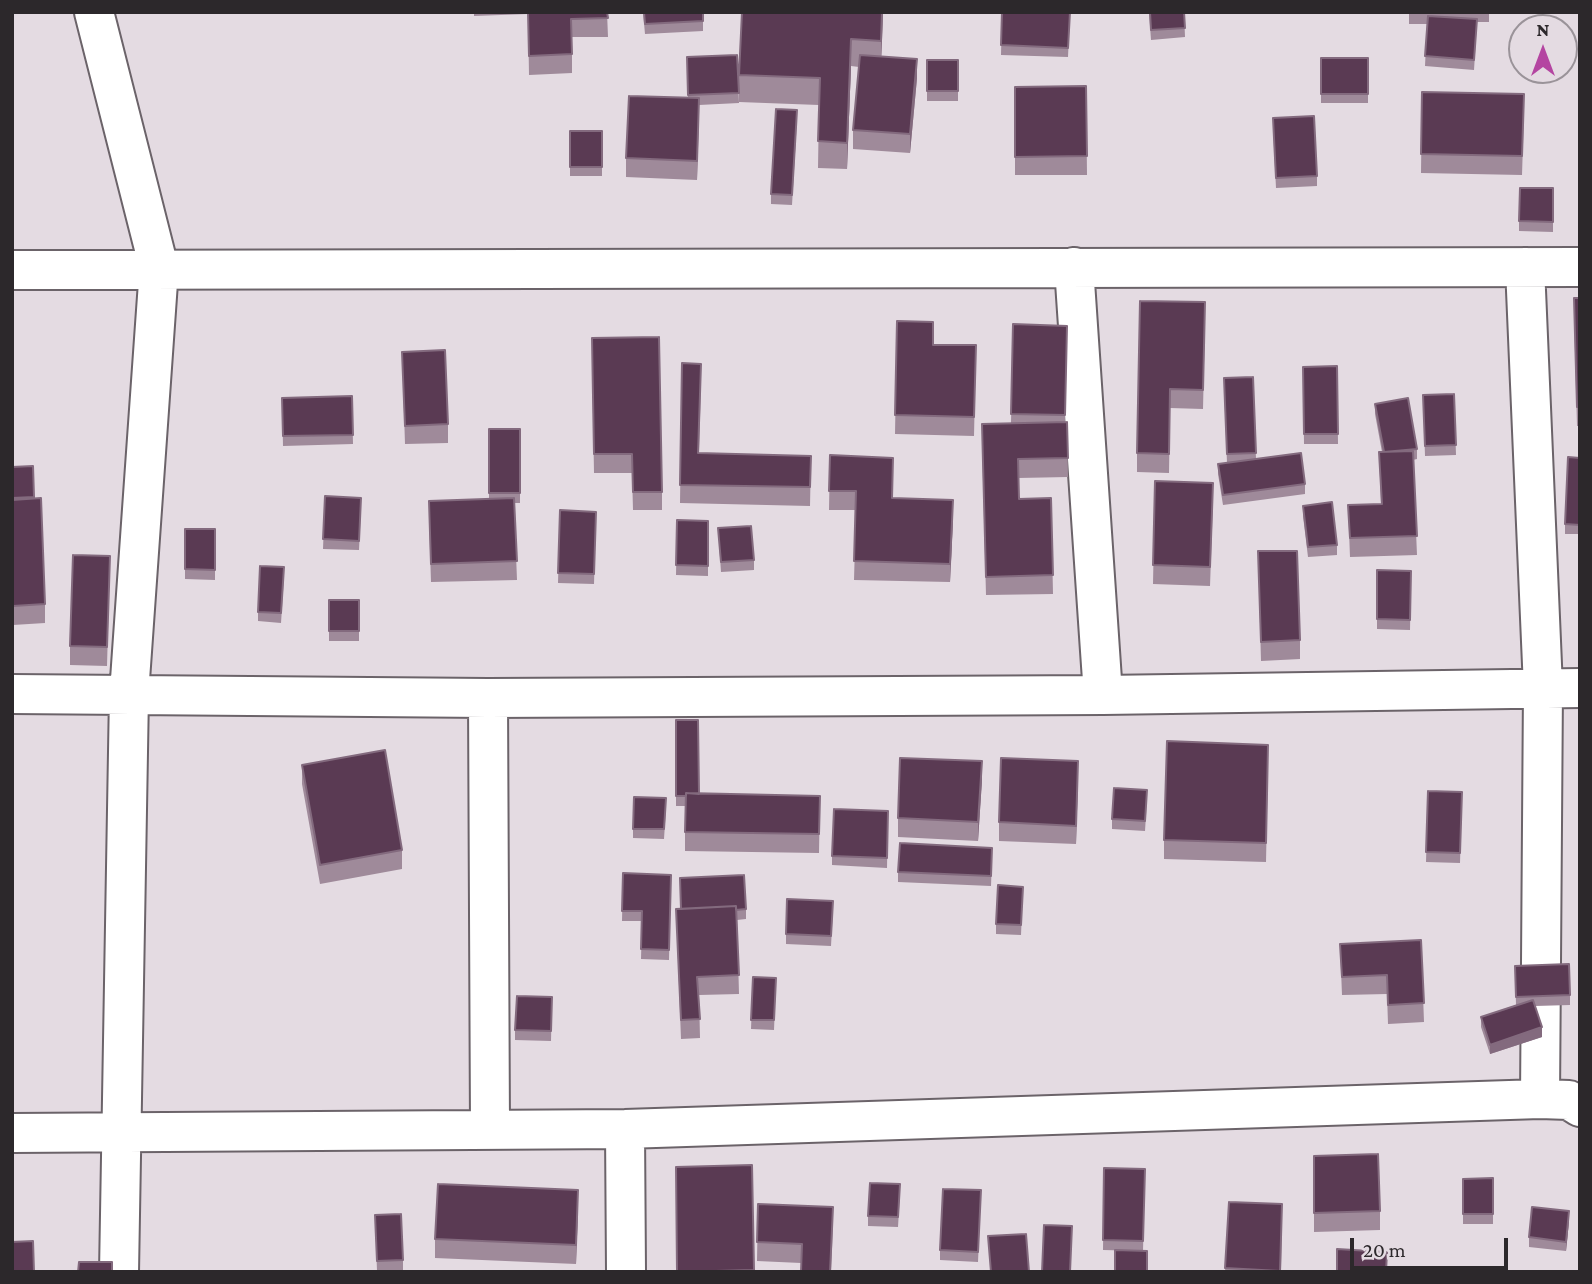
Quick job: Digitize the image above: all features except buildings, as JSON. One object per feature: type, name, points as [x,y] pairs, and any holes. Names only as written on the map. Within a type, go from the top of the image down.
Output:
[{"type":"street","points":[[94,12],[159,268],[129,694],[119,1134],[119,1272]]},
{"type":"street","points":[[1074,267],[1103,695]]},
{"type":"street","points":[[1525,267],[1561,688],[1540,1099]]},
{"type":"street","points":[[12,270],[1580,267]]},
{"type":"street","points":[[12,694],[488,698],[1103,695],[1561,688]]},
{"type":"street","points":[[488,698],[490,1129]]},
{"type":"street","points":[[12,1133],[625,1129],[1540,1099],[1569,1100],[1580,1107]]},
{"type":"street","points":[[625,1129],[626,1272]]}]
